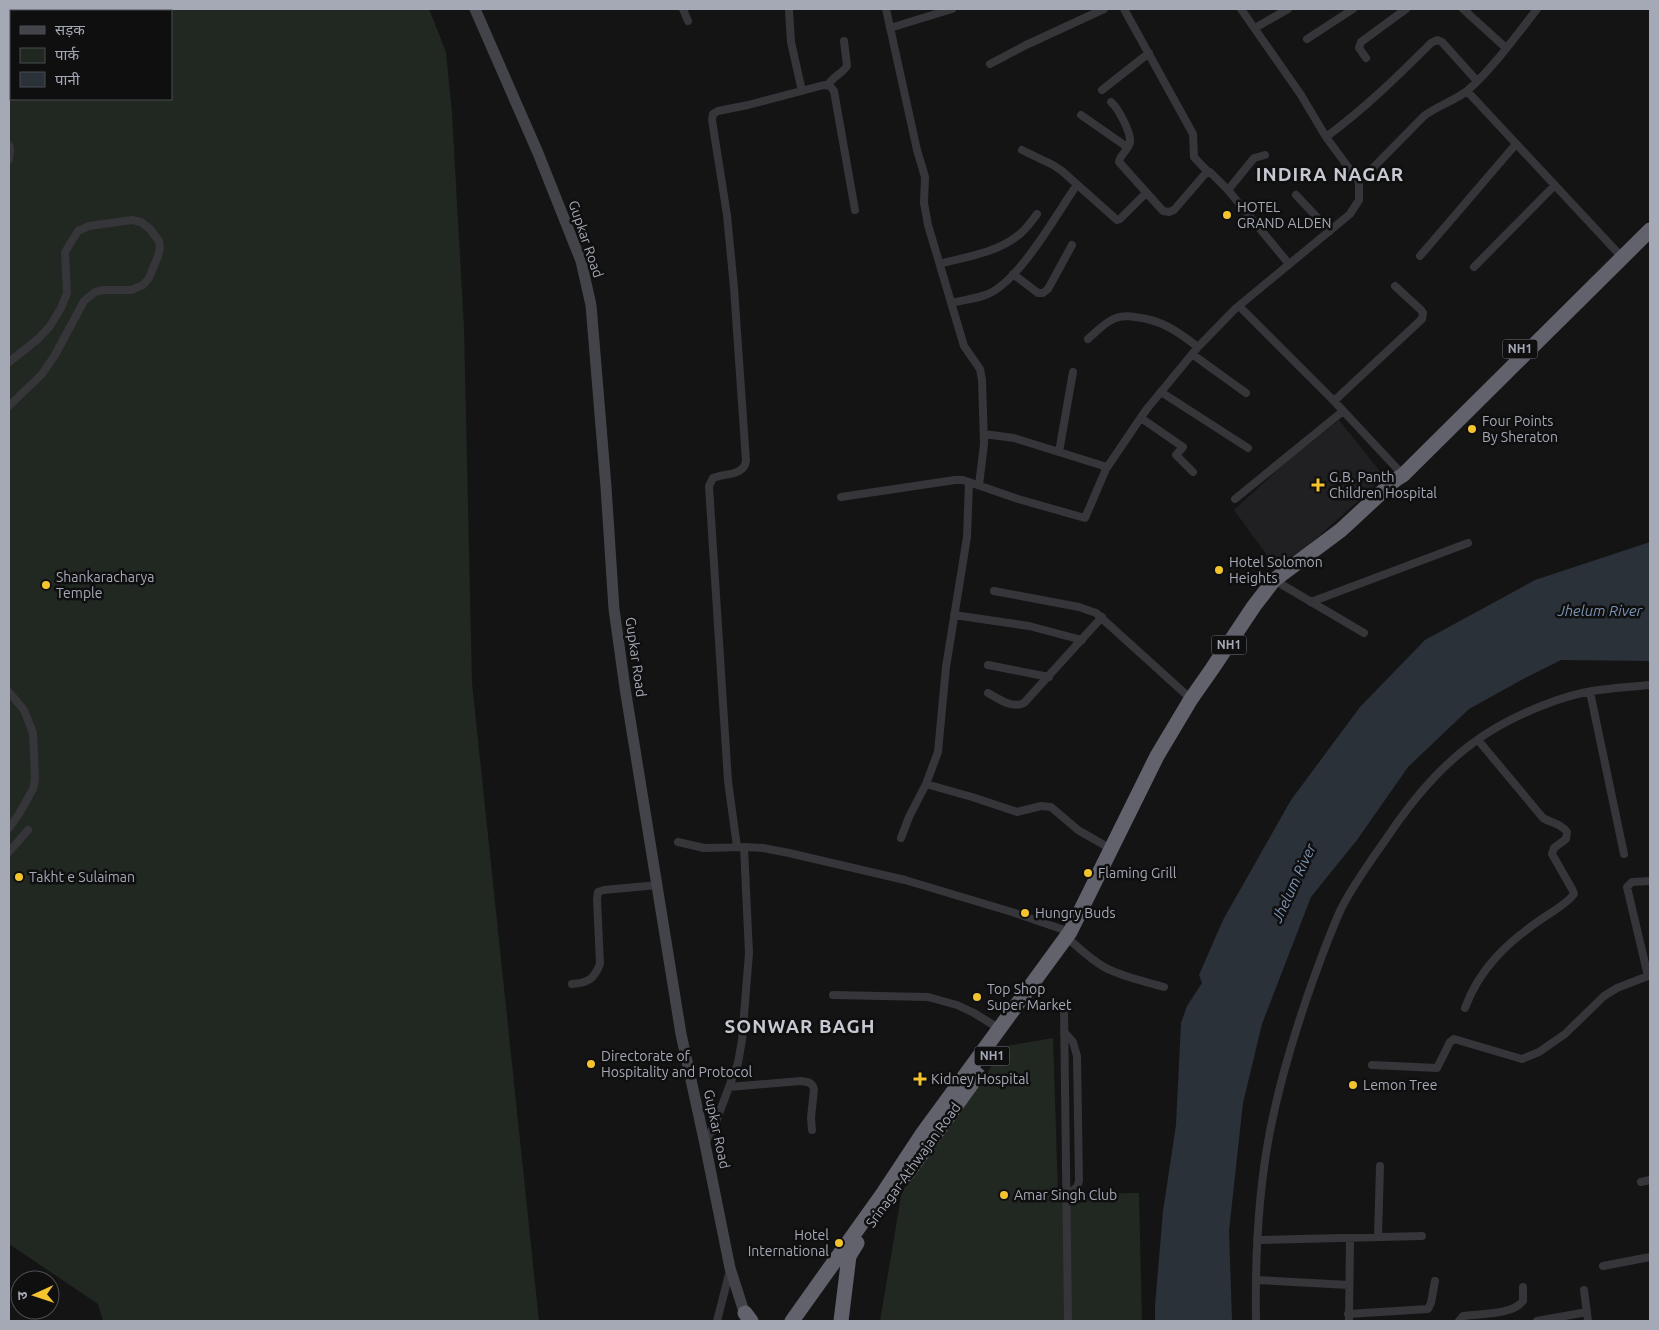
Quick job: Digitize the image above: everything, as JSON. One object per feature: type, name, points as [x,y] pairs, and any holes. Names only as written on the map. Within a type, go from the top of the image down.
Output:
[{"type":"highway","name":"NH1","points":[[1399,475],[1650,222]]},
{"type":"highway","name":"NH1","points":[[1399,475],[1650,230]]},
{"type":"highway","name":"Srinagar-Athwajan Road","points":[[861,1230],[936,1135],[1071,937],[1145,779],[1191,699],[1254,606],[1274,580],[1352,521],[1399,475]]},
{"type":"highway","name":"Srinagar-Athwajan Road","points":[[848,1249],[923,1133],[1071,937]]},
{"type":"highway","name":"NH1","points":[[792,1321],[848,1249]]},
{"type":"highway","points":[[841,1321],[849,1256],[848,1249]]},
{"type":"main road","name":"Gupkar Road","points":[[475,9],[538,153],[581,261],[591,305],[614,609],[625,688],[681,1034],[730,1268],[748,1319]]},
{"type":"street","points":[[683,9],[688,21]]},
{"type":"street","points":[[789,9],[791,42],[802,91]]},
{"type":"street","points":[[886,9],[917,150],[925,177],[925,214],[964,346],[980,369],[984,450],[979,485]]},
{"type":"street","points":[[890,28],[952,9]]},
{"type":"street","points":[[990,64],[1104,9]]},
{"type":"street","points":[[1124,9],[1193,134],[1194,156],[1228,190],[1289,264]]},
{"type":"street","points":[[841,497],[955,480],[969,482],[1018,499],[1086,518],[1107,468],[1141,418],[1198,347],[1239,306],[1330,231],[1356,207],[1359,200],[1359,182],[1326,137],[1301,95],[1241,9]]},
{"type":"street","points":[[1255,28],[1288,9]]},
{"type":"street","points":[[1307,39],[1354,9]]},
{"type":"street","points":[[1366,58],[1359,48],[1361,42],[1406,9]]},
{"type":"street","points":[[1463,9],[1506,48]]},
{"type":"street","points":[[1359,182],[1424,116],[1466,91],[1506,48],[1537,9]]},
{"type":"street","points":[[1326,137],[1365,107],[1431,43],[1437,40],[1442,42],[1476,81]]},
{"type":"street","points":[[705,1144],[738,1063],[747,987],[748,924],[740,847],[728,781],[709,486],[713,478],[742,470],[746,466],[727,215],[712,116],[718,111],[828,85],[832,78],[845,70],[847,66],[844,41]]},
{"type":"street","points":[[1102,90],[1149,53]]},
{"type":"street","points":[[828,85],[834,92],[855,210]]},
{"type":"street","points":[[1466,91],[1618,253]]},
{"type":"street","points":[[1111,102],[1118,110],[1129,135],[1130,142],[1121,155],[1119,162],[1163,211],[1171,212],[1208,172]]},
{"type":"street","points":[[1081,115],[1127,148]]},
{"type":"street","points":[[1420,256],[1516,144]]},
{"type":"street","points":[[9,145],[9,158]]},
{"type":"street","points":[[1022,150],[1054,165],[1117,220],[1146,193]]},
{"type":"street","points":[[1228,190],[1254,158],[1265,154]]},
{"type":"street","points":[[1474,267],[1555,186]]},
{"type":"street","points":[[950,303],[990,293],[1005,284],[1036,246],[1074,189]]},
{"type":"street","points":[[1296,195],[1330,231]]},
{"type":"street","points":[[940,264],[1003,245],[1017,237],[1037,214]]},
{"type":"street","points":[[9,362],[38,339],[50,326],[61,308],[67,294],[65,252],[78,231],[89,226],[132,220],[141,222],[150,229],[159,241],[160,248],[149,278],[138,288],[131,290],[104,290],[89,296],[84,301],[55,355],[42,374],[9,406]]},
{"type":"street","points":[[1013,274],[1038,292],[1043,293],[1048,289],[1072,245]]},
{"type":"street","points":[[1334,401],[1422,319],[1423,313],[1421,310],[1395,286]]},
{"type":"street","points":[[1239,306],[1334,401],[1399,475]]},
{"type":"street","points":[[1088,339],[1110,321],[1116,318],[1132,316],[1156,320],[1178,332],[1198,347]]},
{"type":"street","points":[[1192,354],[1246,393]]},
{"type":"street","points":[[1059,452],[1073,372]]},
{"type":"street","points":[[1161,392],[1248,448]]},
{"type":"street","points":[[1236,499],[1343,411]]},
{"type":"street","points":[[1141,418],[1183,447],[1176,455],[1193,472]]},
{"type":"street","points":[[984,434],[1014,438],[1107,468]]},
{"type":"street","points":[[901,838],[909,817],[926,784],[938,752],[944,684],[967,537],[969,482]]},
{"type":"street","points":[[1311,602],[1468,544]]},
{"type":"street","points":[[1274,580],[1364,634]]},
{"type":"street","points":[[994,591],[1079,607],[1096,613],[1191,699]]},
{"type":"street","points":[[954,615],[1029,626],[1082,640]]},
{"type":"street","points":[[988,693],[1008,703],[1019,706],[1024,703],[1102,617]]},
{"type":"street","points":[[988,666],[1049,676]]},
{"type":"street","points":[[1256,1321],[1258,1240],[1264,1179],[1270,1132],[1281,1082],[1298,1024],[1329,938],[1342,908],[1358,880],[1397,823],[1429,781],[1459,753],[1478,740],[1499,726],[1544,705],[1590,692],[1650,685]]},
{"type":"street","points":[[9,692],[24,710],[33,732],[35,780],[33,789],[9,828]]},
{"type":"street","points":[[1590,692],[1624,854]]},
{"type":"street","points":[[1465,1008],[1473,987],[1489,963],[1522,933],[1574,894],[1552,854],[1554,848],[1566,839],[1567,832],[1565,828],[1550,823],[1543,818],[1478,740]]},
{"type":"street","points":[[926,784],[1018,812],[1041,806],[1051,807],[1078,830],[1112,849]]},
{"type":"street","points":[[9,852],[28,830]]},
{"type":"street","points":[[678,842],[704,848],[740,847],[784,852],[905,880],[1037,920],[1071,937],[1088,956],[1112,971],[1164,987]]},
{"type":"street","points":[[1372,1065],[1437,1068],[1451,1040],[1454,1039],[1518,1058],[1529,1057],[1547,1047],[1565,1034],[1604,996],[1617,988],[1648,976],[1626,887],[1632,882],[1650,881]]},
{"type":"street","points":[[572,984],[582,984],[592,980],[600,964],[598,892],[658,885]]},
{"type":"street","points":[[833,995],[928,997],[957,1005],[1000,1029]]},
{"type":"street","points":[[1064,1009],[1068,1321]]},
{"type":"street","points":[[1064,1032],[1073,1042],[1077,1056],[1079,1181],[1077,1187],[1067,1196]]},
{"type":"street","points":[[729,1087],[808,1082],[813,1085],[814,1089],[811,1118],[812,1130]]},
{"type":"street","points":[[1378,1237],[1380,1166]]},
{"type":"street","points":[[1641,1182],[1650,1180]]},
{"type":"street","points":[[1258,1240],[1422,1236]]},
{"type":"street","points":[[1350,1238],[1348,1318],[1428,1309],[1431,1303],[1435,1280]]},
{"type":"street","points":[[1603,1266],[1650,1257]]},
{"type":"street","points":[[716,1321],[730,1268]]},
{"type":"street","points":[[1256,1280],[1349,1285]]},
{"type":"street","points":[[1459,1321],[1463,1316],[1494,1313],[1518,1305],[1523,1301],[1523,1287]]},
{"type":"street","points":[[1584,1290],[1588,1321]]},
{"type":"street","points":[[1537,1321],[1587,1312]]},
{"type":"shaded area","name":"G.B. Panth Children Hospital","points":[[1339,420],[1383,475],[1366,494],[1303,550],[1275,566],[1234,510],[1282,466]]},
{"type":"green space","points":[[9,9],[429,9],[446,52],[452,113],[464,328],[472,683],[539,1321],[103,1321],[98,1304],[60,1278],[60,1270],[48,1270],[9,1244]]},
{"type":"green space","points":[[1053,1038],[1058,1194],[1139,1193],[1142,1321],[880,1321],[902,1191],[1006,1046]]},
{"type":"water","name":"Jhelum River","points":[[1650,542],[1650,661],[1561,660],[1469,709],[1408,767],[1357,840],[1311,897],[1262,1024],[1243,1103],[1229,1231],[1232,1321],[1155,1321],[1163,1211],[1176,1125],[1181,1023],[1187,1006],[1202,983],[1199,975],[1223,920],[1291,800],[1360,707],[1425,640],[1535,580]]},
{"type":"place","name":"HOTEL GRAND ALDEN","points":[[1227,215]]},
{"type":"place","name":"Four Points By Sheraton","points":[[1472,429]]},
{"type":"place","name":"G.B. Panth Children Hospital","points":[[1318,485]]},
{"type":"place","name":"Hotel Solomon Heights","points":[[1219,570]]},
{"type":"place","name":"Shankaracharya Temple","points":[[46,585]]},
{"type":"place","name":"Flaming Grill","points":[[1088,873]]},
{"type":"place","name":"Takht e Sulaiman","points":[[19,877]]},
{"type":"place","name":"Hungry Buds","points":[[1025,913]]},
{"type":"place","name":"Top Shop Super Market","points":[[977,997]]},
{"type":"place","name":"Directorate of Hospitality and Protocol","points":[[591,1064]]},
{"type":"place","name":"Kidney Hospital","points":[[920,1079]]},
{"type":"place","name":"Lemon Tree","points":[[1353,1085]]},
{"type":"place","name":"Amar Singh Club","points":[[1004,1195]]},
{"type":"place","name":"Hotel International","points":[[839,1243]]},
{"type":"district","name":"INDIRA NAGAR","points":[[1330,174]]},
{"type":"district","name":"SONWAR BAGH","points":[[800,1026]]}]
